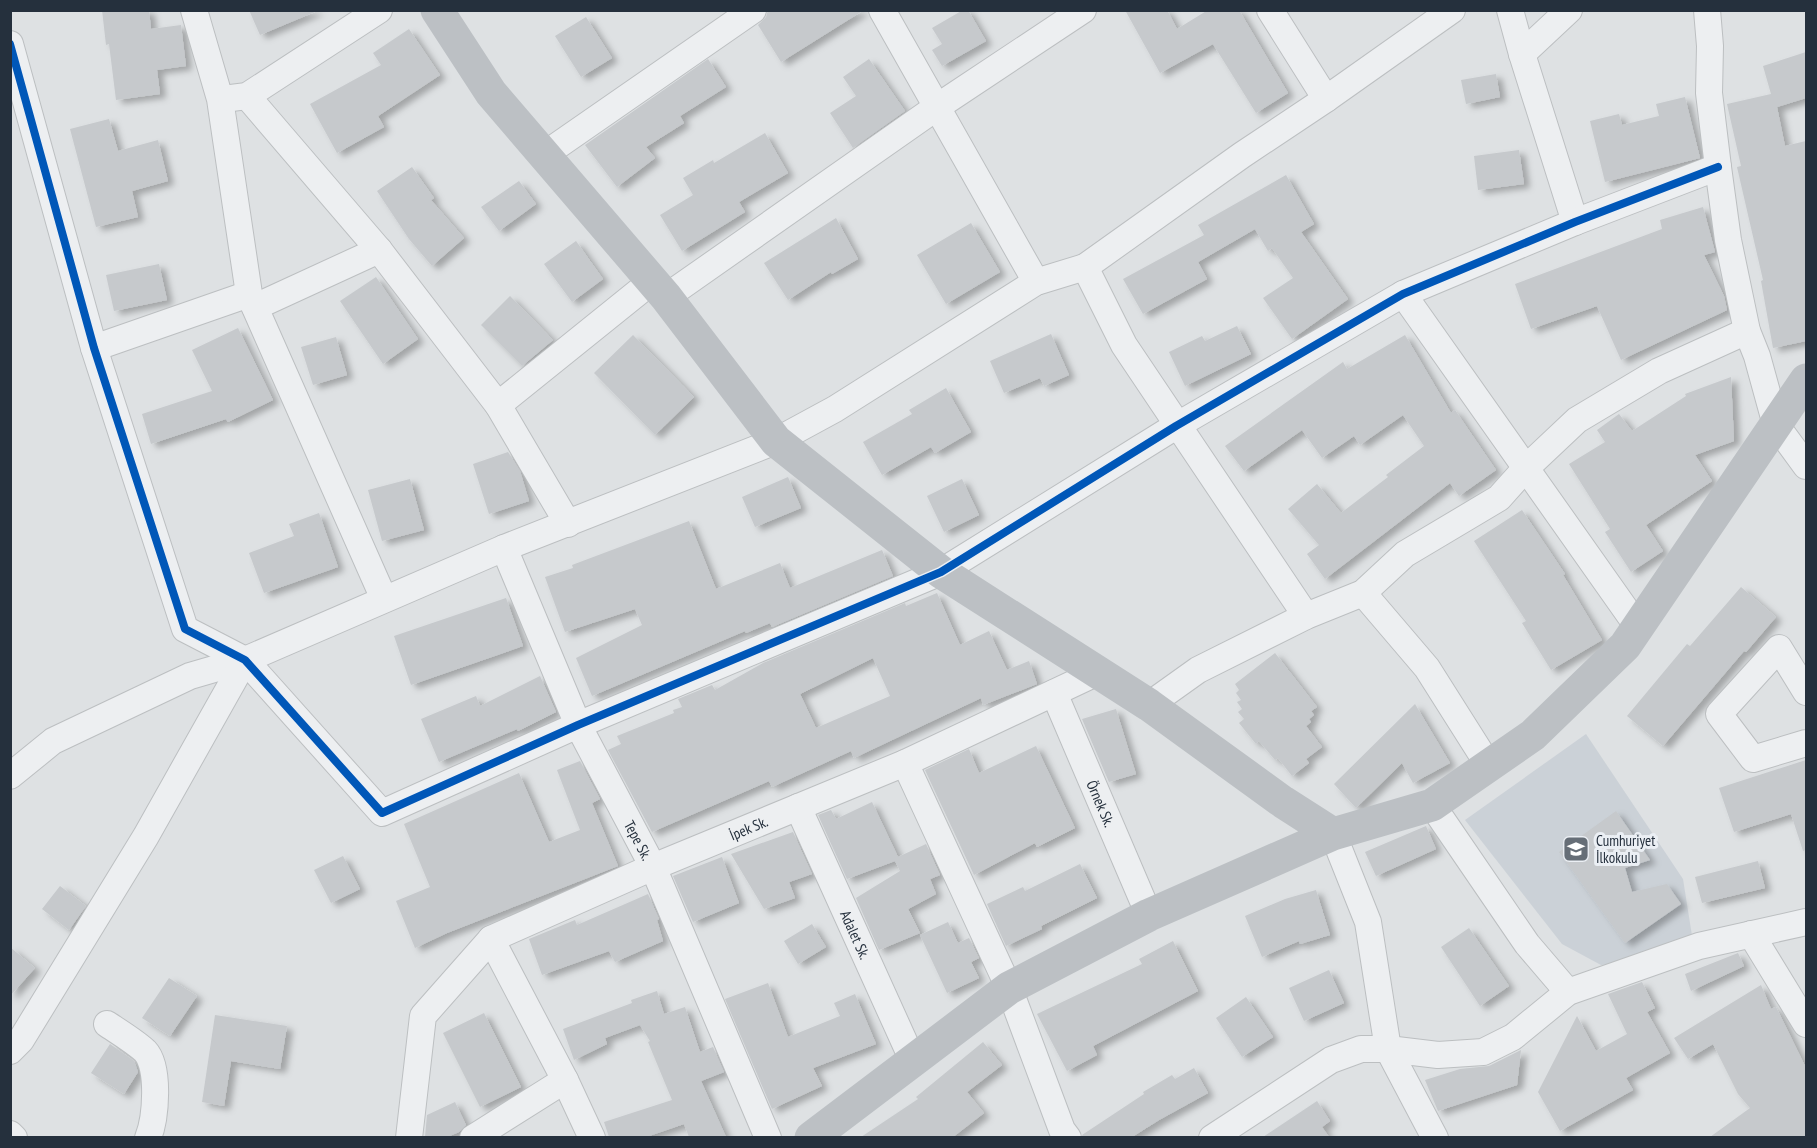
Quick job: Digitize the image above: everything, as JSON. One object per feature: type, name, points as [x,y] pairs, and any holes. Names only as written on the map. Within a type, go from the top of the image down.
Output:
[{"type":"street","points":[[194,10],[220,99],[252,300],[384,599]]},
{"type":"street","points":[[220,99],[247,96],[379,10]]},
{"type":"street","points":[[437,10],[490,93],[659,289],[776,441],[940,572],[1149,705],[1283,802],[1334,834],[1368,922],[1388,1050],[1435,1137]]},
{"type":"street","points":[[544,155],[753,10]]},
{"type":"street","points":[[882,10],[1036,282]]},
{"type":"street","points":[[498,405],[659,289],[1083,10]]},
{"type":"street","points":[[1270,10],[1326,99]]},
{"type":"street","points":[[10,776],[53,741],[190,676],[245,660],[504,548],[776,441],[835,408],[1036,282],[1085,267],[1242,154],[1326,99],[1452,10]]},
{"type":"street","points":[[1510,10],[1575,222]]},
{"type":"street","points":[[1522,54],[1569,10]]},
{"type":"street","points":[[1707,10],[1710,46],[1709,93],[1718,167],[1728,240],[1747,331],[1757,356],[1776,425],[1806,466]]},
{"type":"street","points":[[10,44],[94,348],[185,629],[245,660],[382,813],[578,725],[940,572],[1176,426],[1403,294],[1575,222],[1718,167]]},
{"type":"street","points":[[247,96],[379,250],[498,405],[568,524]]},
{"type":"street","points":[[94,348],[252,300],[379,250]]},
{"type":"street","points":[[1085,267],[1124,345],[1176,426],[1306,616]]},
{"type":"street","points":[[1403,294],[1638,627]]},
{"type":"street","points":[[1149,705],[1198,670],[1306,616],[1363,593],[1405,554],[1499,498],[1525,469],[1577,420],[1659,371],[1747,331]]},
{"type":"street","points":[[811,1137],[1009,988],[1149,915],[1334,834],[1432,805],[1533,735],[1625,646],[1806,380]]},
{"type":"street","name":"Tepe Sk.","points":[[504,548],[578,725],[654,867],[768,1137]]},
{"type":"street","points":[[1363,593],[1428,668],[1489,766]]},
{"type":"street","points":[[1806,692],[1779,648],[1719,714],[1753,759],[1806,743]]},
{"type":"street","points":[[10,1051],[21,1040],[146,836],[245,660]]},
{"type":"street","name":"İpek Sk.","points":[[409,1137],[423,1016],[491,939],[654,867],[905,763],[1098,672]]},
{"type":"street","name":"Örnek Sk.","points":[[1054,693],[1149,915]]},
{"type":"street","points":[[905,763],[1009,988],[1062,1130],[1068,1137]]},
{"type":"street","points":[[1432,805],[1527,944],[1568,992]]},
{"type":"street","name":"Adalet Sk.","points":[[798,807],[913,1061]]},
{"type":"street","points":[[1212,1137],[1331,1060],[1361,1049],[1438,1055],[1483,1052],[1513,1037],[1568,992],[1699,946],[1806,922]]},
{"type":"street","points":[[1751,934],[1806,1024]]},
{"type":"street","points":[[491,939],[565,1080],[592,1137]]},
{"type":"street","points":[[107,1024],[146,1053],[154,1071],[152,1129],[148,1137]]},
{"type":"street","points":[[473,1137],[565,1080]]},
{"type":"shaded area","name":"Cumhuriyet İlkokulu","points":[[1586,734],[1683,879],[1693,942],[1641,962],[1601,965],[1562,944],[1465,820]]},
{"type":"building","points":[[102,10],[149,10],[151,29],[181,25],[186,66],[157,70],[160,94],[116,100]]},
{"type":"building","points":[[249,10],[317,10],[317,11],[260,35]]},
{"type":"building","points":[[768,10],[864,10],[781,62],[758,25],[766,17]]},
{"type":"building","points":[[963,10],[968,10],[986,41],[942,66],[932,50],[942,44],[932,28]]},
{"type":"building","points":[[1125,10],[1167,10],[1177,29],[1208,10],[1239,10],[1288,93],[1256,113],[1213,44],[1160,73]]},
{"type":"building","points":[[586,17],[612,58],[581,77],[555,36]]},
{"type":"building","points":[[409,29],[440,75],[378,116],[384,127],[337,153],[310,104],[381,65],[373,53]]},
{"type":"building","points":[[1806,52],[1806,98],[1777,107],[1785,146],[1806,141],[1806,341],[1773,348],[1761,281],[1763,280],[1737,167],[1741,166],[1727,104],[1771,94],[1763,66]]},
{"type":"building","points":[[708,59],[726,87],[680,116],[684,123],[646,147],[655,158],[617,187],[585,145]]},
{"type":"building","points":[[869,59],[905,111],[853,148],[830,113],[856,96],[843,77]]},
{"type":"building","points":[[1496,74],[1500,97],[1466,104],[1461,80]]},
{"type":"building","points":[[1685,97],[1700,158],[1605,182],[1590,121],[1619,114],[1622,125],[1659,116],[1656,104]]},
{"type":"building","points":[[109,119],[118,151],[158,140],[168,181],[132,191],[138,217],[96,227],[70,129]]},
{"type":"building","points":[[765,133],[788,173],[739,202],[745,212],[682,251],[660,215],[693,195],[683,178]]},
{"type":"building","points":[[1519,150],[1524,184],[1478,190],[1474,156]]},
{"type":"building","points":[[412,167],[434,198],[431,200],[464,238],[432,266],[409,239],[377,191]]},
{"type":"building","points":[[1286,175],[1314,224],[1301,232],[1348,299],[1292,339],[1263,298],[1293,278],[1272,248],[1268,251],[1255,229],[1198,262],[1207,279],[1143,314],[1123,279],[1204,235],[1198,225]]},
{"type":"building","points":[[519,181],[536,204],[499,231],[481,207]]},
{"type":"building","points":[[1703,207],[1715,252],[1704,255],[1724,296],[1727,310],[1621,360],[1597,306],[1531,329],[1515,284],[1662,229],[1660,220]]},
{"type":"building","points":[[836,218],[858,259],[832,274],[831,272],[788,300],[764,263]]},
{"type":"building","points":[[971,223],[1000,272],[946,304],[917,255]]},
{"type":"building","points":[[576,241],[603,279],[572,302],[544,264]]},
{"type":"building","points":[[159,264],[167,300],[114,311],[106,275]]},
{"type":"building","points":[[376,277],[418,339],[383,364],[340,301]]},
{"type":"building","points":[[510,296],[553,340],[522,366],[481,325]]},
{"type":"building","points":[[1237,326],[1251,354],[1185,386],[1169,352],[1202,336],[1205,341]]},
{"type":"building","points":[[238,328],[273,400],[228,422],[226,419],[151,444],[142,414],[212,391],[192,350]]},
{"type":"building","points":[[1051,334],[1069,375],[1044,386],[1040,378],[1004,393],[990,361]]},
{"type":"building","points":[[633,335],[694,397],[655,435],[594,373]]},
{"type":"building","points":[[1405,335],[1451,413],[1455,410],[1496,470],[1459,496],[1450,483],[1325,579],[1307,554],[1319,545],[1288,509],[1317,484],[1341,513],[1388,477],[1386,475],[1424,446],[1403,415],[1360,445],[1354,436],[1322,458],[1302,430],[1244,471],[1225,446],[1343,362],[1347,369]]},
{"type":"building","points":[[336,337],[347,375],[313,385],[301,347]]},
{"type":"building","points":[[1731,377],[1734,441],[1695,455],[1712,481],[1646,525],[1663,551],[1631,572],[1605,532],[1610,529],[1569,464],[1605,442],[1597,430],[1619,414],[1632,431],[1686,396],[1685,394]]},
{"type":"building","points":[[946,388],[971,432],[935,453],[931,447],[882,475],[863,442],[912,414],[909,410]]},
{"type":"building","points":[[508,452],[520,471],[529,501],[489,514],[473,464]]},
{"type":"building","points":[[788,477],[801,508],[755,527],[742,497]]},
{"type":"building","points":[[410,479],[424,530],[382,541],[368,490]]},
{"type":"building","points":[[962,479],[979,515],[944,532],[927,496]]},
{"type":"building","points":[[1522,510],[1565,574],[1563,575],[1602,640],[1551,670],[1522,623],[1526,621],[1474,541]]},
{"type":"building","points":[[319,513],[338,567],[264,593],[249,553],[294,536],[289,524]]},
{"type":"building","points":[[689,521],[716,589],[780,563],[790,588],[882,550],[893,576],[772,627],[770,623],[746,633],[745,631],[592,696],[576,658],[642,625],[635,609],[565,632],[545,577]]},
{"type":"building","points":[[1741,587],[1776,617],[1663,746],[1627,716],[1687,644],[1690,646]]},
{"type":"building","points":[[937,593],[960,645],[989,631],[1007,670],[1029,661],[1037,684],[983,705],[981,698],[854,758],[851,751],[772,787],[769,781],[652,832],[608,750],[621,744],[617,736],[674,713],[673,710],[682,707],[678,699],[712,685],[715,690],[763,663],[905,603],[906,606]],"holes":[[[873,658],[890,696],[816,728],[800,694]]]},
{"type":"building","points":[[506,598],[523,646],[411,685],[394,636]]},
{"type":"building","points":[[1275,653],[1317,707],[1311,711],[1314,715],[1306,726],[1322,747],[1306,759],[1309,763],[1292,776],[1278,758],[1275,760],[1259,741],[1256,744],[1239,723],[1244,719],[1238,712],[1242,709],[1237,702],[1241,700],[1236,693],[1239,690],[1235,684]]},
{"type":"building","points":[[540,676],[556,712],[518,731],[517,729],[439,762],[421,719],[476,696],[480,706]]},
{"type":"building","points":[[1415,704],[1450,763],[1413,783],[1402,763],[1356,808],[1334,784]]},
{"type":"building","points":[[1116,709],[1136,774],[1109,782],[1082,719]]},
{"type":"building","points":[[1036,746],[1075,828],[1037,847],[1035,843],[974,875],[925,770],[969,749],[979,773]]},
{"type":"building","points":[[1806,760],[1806,850],[1803,851],[1791,814],[1734,832],[1719,788]]},
{"type":"building","points":[[580,761],[600,799],[592,803],[618,866],[447,933],[415,948],[396,901],[430,887],[404,824],[519,773],[549,842],[580,830],[557,770]]},
{"type":"building","points":[[872,802],[898,857],[926,844],[940,875],[930,879],[936,894],[908,909],[920,933],[879,950],[856,898],[900,871],[895,861],[847,879],[818,815],[831,810],[836,819]]},
{"type":"building","points":[[1616,811],[1650,860],[1625,868],[1632,892],[1667,884],[1681,904],[1625,943],[1559,852]]},
{"type":"building","points":[[1426,826],[1436,849],[1376,876],[1365,852]]},
{"type":"building","points":[[793,832],[812,874],[789,882],[795,898],[764,909],[731,854]]},
{"type":"building","points":[[343,856],[360,889],[331,903],[314,870]]},
{"type":"building","points":[[722,857],[739,903],[693,922],[673,876]]},
{"type":"building","points":[[1758,861],[1765,888],[1702,903],[1695,877]]},
{"type":"building","points":[[1080,864],[1097,898],[1006,946],[987,904],[1023,887],[1025,891]]},
{"type":"building","points":[[60,886],[86,906],[69,930],[42,909]]},
{"type":"building","points":[[1316,890],[1330,935],[1300,944],[1299,941],[1262,957],[1245,916],[1285,899]]},
{"type":"building","points":[[648,894],[659,919],[657,920],[663,941],[615,962],[609,951],[542,975],[529,939],[575,920],[577,925]]},
{"type":"building","points":[[948,922],[958,943],[969,938],[979,958],[971,962],[979,978],[947,993],[920,935]]},
{"type":"building","points":[[812,924],[826,947],[798,964],[784,941]]},
{"type":"building","points":[[1469,928],[1509,986],[1480,1006],[1441,947]]},
{"type":"building","points":[[1173,941],[1198,991],[1093,1046],[1097,1055],[1067,1071],[1037,1014],[1142,964],[1139,959]]},
{"type":"building","points":[[10,947],[35,968],[10,996]]},
{"type":"building","points":[[1738,953],[1744,966],[1691,991],[1685,974]]},
{"type":"building","points":[[1329,970],[1344,1003],[1304,1021],[1289,988]]},
{"type":"building","points":[[169,978],[197,996],[170,1036],[142,1018]]},
{"type":"building","points":[[1642,982],[1655,1008],[1647,1012],[1670,1053],[1626,1078],[1633,1090],[1560,1131],[1538,1092],[1577,1016],[1596,1051],[1627,1034],[1608,994]]},
{"type":"building","points":[[768,983],[788,1037],[840,1016],[834,1003],[855,994],[876,1044],[813,1068],[822,1086],[772,1109],[725,999]]},
{"type":"building","points":[[1761,985],[1771,1009],[1776,1007],[1806,1068],[1806,1137],[1710,1137],[1750,1108],[1738,1094],[1713,1044],[1688,1059],[1674,1038]]},
{"type":"building","points":[[657,991],[664,1014],[685,1007],[700,1052],[713,1047],[724,1072],[701,1081],[726,1137],[689,1137],[684,1124],[646,1137],[609,1137],[604,1122],[672,1100],[648,1042],[650,1041],[640,1025],[605,1038],[607,1044],[574,1060],[563,1029]]},
{"type":"building","points":[[1246,997],[1273,1037],[1242,1057],[1216,1018]]},
{"type":"building","points":[[484,1013],[521,1087],[480,1107],[443,1033]]},
{"type":"building","points":[[215,1015],[287,1026],[280,1069],[231,1061],[224,1106],[202,1102]]},
{"type":"building","points":[[983,1042],[1002,1065],[967,1092],[984,1113],[953,1137],[861,1137],[918,1099],[916,1097]]},
{"type":"building","points":[[110,1044],[134,1061],[138,1072],[124,1094],[91,1073]]},
{"type":"building","points":[[1521,1050],[1517,1085],[1438,1111],[1425,1080],[1460,1069],[1489,1066]]},
{"type":"building","points":[[1194,1068],[1208,1093],[1132,1137],[1083,1137],[1082,1135],[1144,1094],[1143,1092],[1172,1075],[1175,1079]]},
{"type":"building","points":[[1317,1101],[1330,1121],[1322,1127],[1329,1137],[1263,1137]]},
{"type":"building","points":[[455,1102],[466,1125],[459,1132],[447,1137],[425,1137],[427,1115]]},
{"type":"cycle path","points":[[10,44],[94,348],[185,629],[245,660],[382,813],[578,725],[941,572],[1176,426],[1403,294],[1575,222],[1718,167]]},
{"type":"place","name":"Cumhuriyet İlkokulu","points":[[1576,849]]}]
